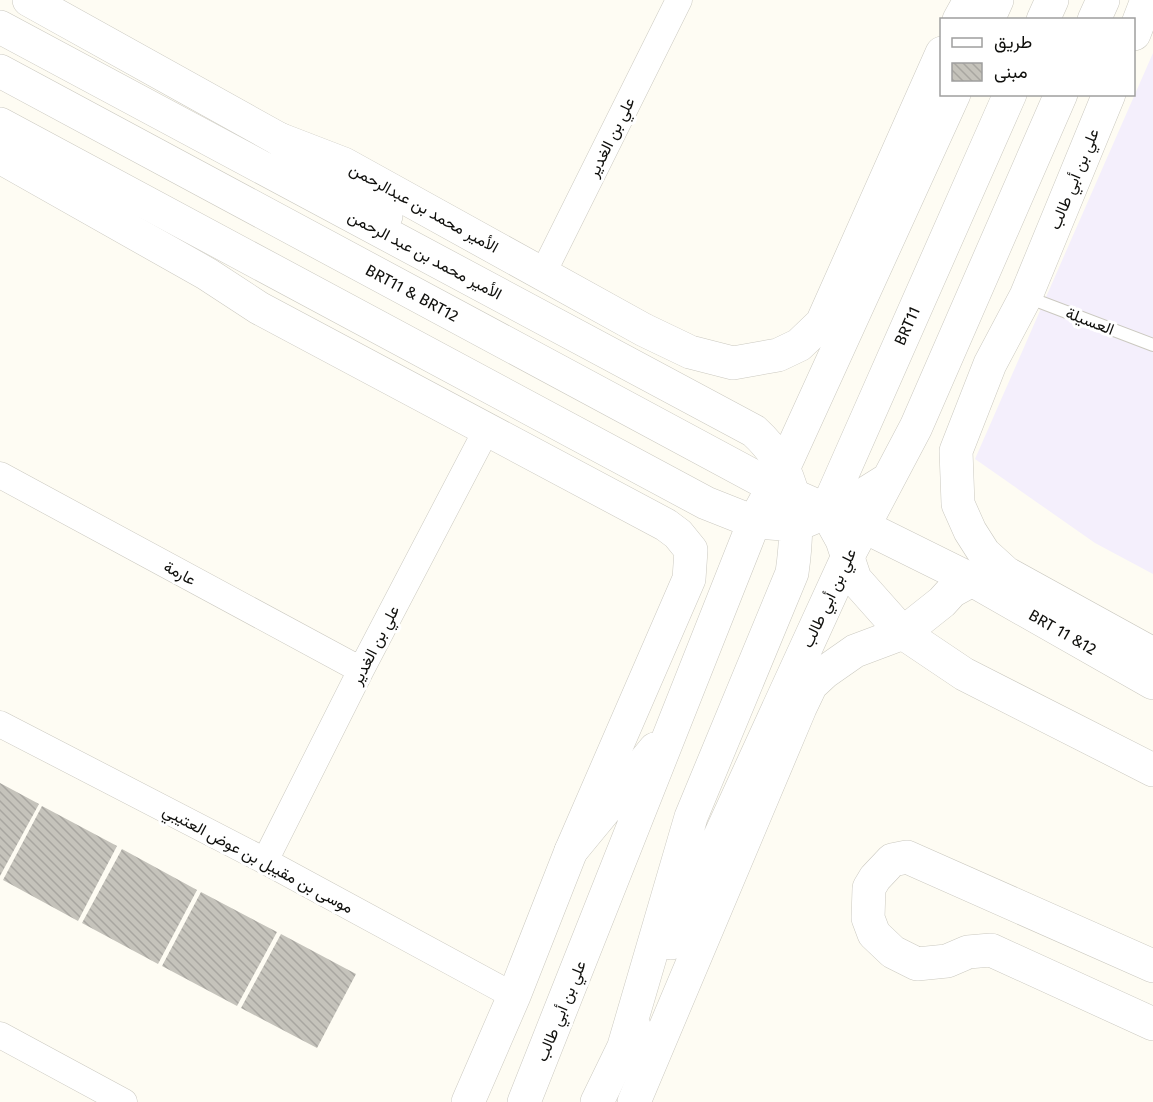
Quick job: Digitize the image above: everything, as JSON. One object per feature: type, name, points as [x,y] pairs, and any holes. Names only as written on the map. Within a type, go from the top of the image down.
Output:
[{"type":"main road","name":"الأمير محمد بن عبدالرحمن","points":[[29,0],[279,139],[344,164],[644,330],[690,352],[733,363],[778,355],[800,345],[822,323],[940,58]]},
{"type":"main road","points":[[959,18],[965,0]]},
{"type":"main road","points":[[959,18],[970,0]]},
{"type":"main road","points":[[989,18],[997,0]]},
{"type":"main road","points":[[1044,18],[1052,0]]},
{"type":"main road","points":[[1095,18],[1103,0]]},
{"type":"main road","points":[[1135,32],[1148,0]]},
{"type":"main road","name":"الأمير محمد بن عبد الرحمن","points":[[0,27],[754,431],[769,444],[786,493],[826,511]]},
{"type":"main road","name":"BRT11 & BRT12","points":[[0,71],[786,493]]},
{"type":"main road","name":"علي بن أبي طالب","points":[[524,1102],[676,724],[754,522],[786,493],[953,96]]},
{"type":"main road","name":"BRT11","points":[[826,511],[1009,96]]},
{"type":"main road","name":"علي بن أبي طالب","points":[[597,1102],[848,556],[916,427],[1060,96]]},
{"type":"main road","name":"علي بن أبي طالب","points":[[1108,96],[1026,296],[990,364],[956,452],[958,504],[970,531],[984,553],[1006,573],[1153,654]]},
{"type":"main road","points":[[0,124],[706,503],[754,522]]},
{"type":"main road","points":[[279,139],[329,172],[450,268]]},
{"type":"main road","points":[[48,150],[207,274]]},
{"type":"main road","points":[[0,157],[207,274],[259,308],[666,525],[678,534],[691,550],[690,579],[571,851],[514,996],[468,1102]]},
{"type":"main road","points":[[826,511],[855,501],[887,480]]},
{"type":"main road","points":[[624,1046],[691,817],[792,573],[786,493],[826,511],[848,556],[855,579],[903,633],[964,674],[1153,770]]},
{"type":"main road","name":"BRT 11 &12","points":[[826,511],[863,526],[972,580],[1153,683]]},
{"type":"main road","points":[[634,1102],[811,685],[855,651],[903,633],[942,602],[952,591],[972,580]]},
{"type":"main road","points":[[571,851],[676,724]]},
{"type":"main road","points":[[1153,966],[907,857],[892,860],[869,888],[868,918],[874,934],[893,952],[917,964],[947,961],[968,952],[991,950],[1153,1024]]},
{"type":"street","name":"علي بن الغدير","points":[[543,273],[679,0]]},
{"type":"street","name":"علي بن الغدير","points":[[265,861],[361,670],[488,429]]},
{"type":"street","name":"عارمة","points":[[0,475],[361,670]]},
{"type":"street","name":"موسى بن مقيبل بن عوض العتيبي","points":[[0,724],[265,861],[514,996]]},
{"type":"street","points":[[0,1035],[123,1102]]},
{"type":"lane","name":"العسيلة","points":[[1026,296],[1153,345]]},
{"type":"shaded area","points":[[1153,53],[1153,574],[1095,543],[975,459]]},
{"type":"building","points":[[0,783],[39,804],[0,876]]},
{"type":"building","points":[[42,806],[117,846],[78,921],[3,880]]},
{"type":"building","points":[[122,849],[197,890],[158,964],[82,923]]},
{"type":"building","points":[[201,892],[277,932],[237,1006],[162,966]]},
{"type":"building","points":[[281,934],[356,974],[317,1048],[241,1008]]}]
